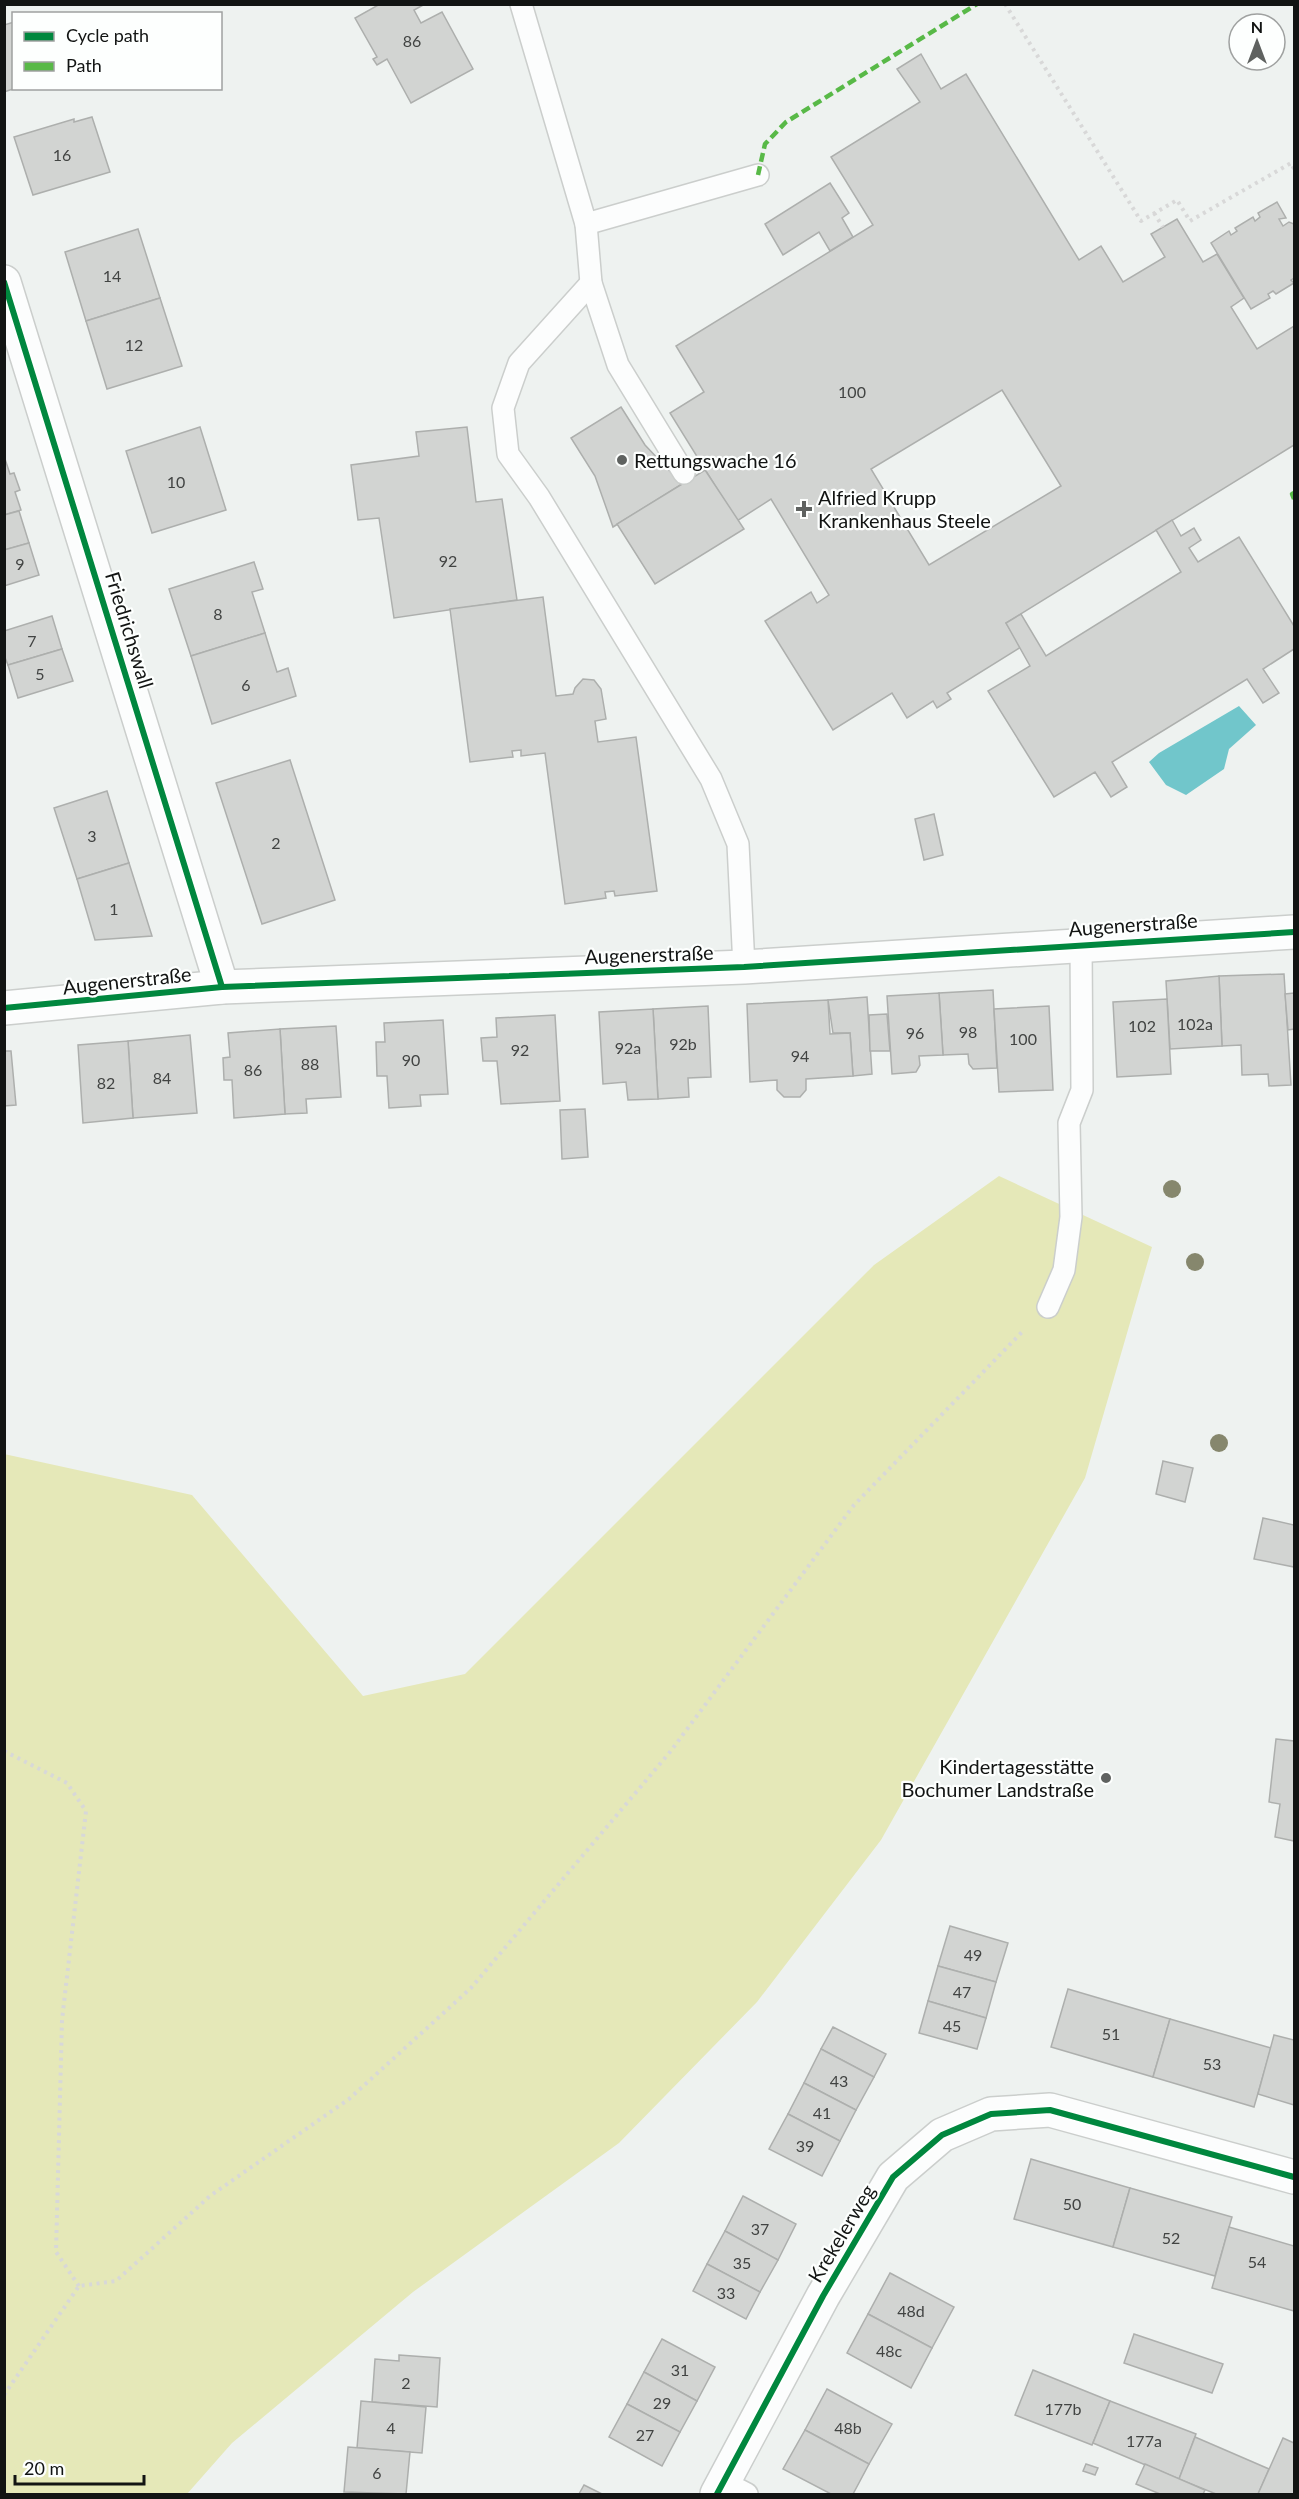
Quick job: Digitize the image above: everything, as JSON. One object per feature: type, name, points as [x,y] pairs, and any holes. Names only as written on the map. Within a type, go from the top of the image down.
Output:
[{"type":"street","name":"Friedrichswall","points":[[4,282],[17,364],[222,987]]},
{"type":"street","name":"Augenerstraße","points":[[4,1008],[222,987],[744,967],[1294,932]]},
{"type":"street","name":"Krekelerweg","points":[[729,2490],[823,2296],[893,2178],[942,2135],[991,2114],[1050,2110],[1294,2177]]},
{"type":"lane","points":[[521,4],[586,224],[591,283],[618,365],[684,473]]},
{"type":"lane","points":[[586,224],[758,175]]},
{"type":"lane","points":[[591,283],[519,363],[503,408],[508,454],[539,497],[711,779],[738,844],[744,967]]},
{"type":"lane","points":[[1048,1307],[1064,1270],[1071,1217],[1069,1123],[1082,1090],[1081,944]]},
{"type":"path","points":[[1005,4],[1141,221],[1177,200],[1190,221],[1291,163],[1294,169]]},
{"type":"path","points":[[1154,213],[1163,227]]},
{"type":"path","points":[[4,2395],[79,2286],[116,2280],[210,2196],[349,2099],[471,1988],[670,1752],[854,1504],[1048,1307]]},
{"type":"path","points":[[4,1751],[67,1783],[86,1812],[62,2020],[56,2252],[79,2286]]},
{"type":"green space","points":[[999,1176],[1152,1247],[1085,1478],[881,1840],[757,2002],[619,2143],[413,2292],[232,2443],[187,2494],[5,2494],[4,1454],[192,1495],[363,1696],[465,1674],[874,1265]]},
{"type":"water","points":[[1239,706],[1256,725],[1229,749],[1224,769],[1186,795],[1166,785],[1149,762],[1159,753]]},
{"type":"building","points":[[380,4],[425,4],[414,10],[421,23],[442,12],[473,69],[411,103],[387,59],[377,65],[373,59],[377,57],[355,18]]},
{"type":"building","points":[[12,23],[12,89],[4,92],[4,25]]},
{"type":"building","points":[[921,54],[941,89],[966,74],[1079,260],[1101,246],[1123,282],[1165,257],[1151,234],[1177,219],[1203,262],[1217,254],[1244,298],[1231,307],[1257,349],[1294,326],[1294,445],[1006,623],[1021,647],[947,693],[951,699],[937,708],[933,701],[907,718],[892,693],[833,730],[765,621],[811,592],[817,603],[829,595],[771,499],[737,521],[670,413],[704,392],[676,346],[873,225],[831,157],[920,102],[897,69]],"holes":[[[1002,390],[1061,486],[929,565],[871,469]]]},
{"type":"building","points":[[92,117],[110,172],[33,195],[14,137],[74,119],[74,122]]},
{"type":"building","points":[[830,183],[849,213],[842,218],[853,237],[830,251],[819,232],[783,255],[765,224]]},
{"type":"building","points":[[1277,202],[1286,218],[1279,219],[1283,226],[1289,222],[1294,224],[1294,278],[1291,280],[1294,283],[1276,294],[1273,291],[1268,294],[1270,298],[1251,309],[1211,243],[1229,231],[1231,235],[1237,231],[1235,228],[1253,217],[1255,221],[1260,217],[1258,213]]},
{"type":"building","points":[[138,229],[160,298],[86,321],[65,252]]},
{"type":"building","points":[[160,298],[182,366],[107,389],[86,321]]},
{"type":"building","name":"Rettungswache 16","points":[[621,407],[645,445],[682,484],[613,527],[595,476],[571,438]]},
{"type":"building","points":[[200,427],[226,510],[152,533],[126,451]]},
{"type":"building","points":[[467,427],[476,502],[502,499],[517,600],[394,618],[379,518],[358,520],[351,465],[419,456],[416,432]]},
{"type":"building","points":[[4,456],[10,474],[14,473],[20,490],[15,492],[21,510],[4,515]]},
{"type":"building","points":[[705,470],[744,529],[655,584],[617,524]]},
{"type":"building","points":[[19,511],[29,543],[4,550],[4,515]]},
{"type":"building","points":[[1172,520],[1181,536],[1194,528],[1201,540],[1189,548],[1198,562],[1239,537],[1294,626],[1294,649],[1263,669],[1279,693],[1263,703],[1247,679],[1112,762],[1127,787],[1111,797],[1095,772],[1054,797],[988,691],[1030,666],[1006,623],[1021,614],[1046,656],[1181,572],[1156,530]]},
{"type":"building","points":[[29,543],[39,575],[4,586],[4,550]]},
{"type":"building","points":[[254,562],[263,589],[252,592],[265,633],[191,656],[169,589]]},
{"type":"building","points":[[543,597],[556,696],[573,694],[583,679],[594,680],[601,689],[606,719],[595,721],[598,742],[636,737],[657,891],[615,896],[614,891],[605,892],[606,898],[565,904],[545,753],[521,756],[521,750],[512,751],[513,757],[470,762],[450,609]]},
{"type":"building","points":[[52,616],[62,649],[8,665],[4,655],[4,631]]},
{"type":"building","points":[[265,633],[277,672],[288,668],[296,696],[212,724],[191,656]]},
{"type":"building","points":[[62,649],[73,681],[18,698],[8,665]]},
{"type":"building","points":[[290,760],[335,900],[262,924],[216,783]]},
{"type":"building","points":[[107,791],[129,863],[77,879],[54,808]]},
{"type":"building","points":[[934,814],[943,855],[924,860],[915,819]]},
{"type":"building","points":[[129,863],[152,936],[95,940],[77,879]]},
{"type":"building","points":[[1284,974],[1291,1085],[1269,1086],[1268,1074],[1242,1075],[1241,1045],[1222,1046],[1219,976]]},
{"type":"building","points":[[1219,976],[1222,1046],[1170,1049],[1166,981]]},
{"type":"building","points":[[993,990],[997,1068],[973,1069],[969,1064],[968,1054],[943,1055],[939,993]]},
{"type":"building","points":[[939,993],[943,1055],[919,1056],[920,1065],[916,1072],[892,1074],[887,996]]},
{"type":"building","points":[[1294,993],[1294,1029],[1288,1030],[1285,994]]},
{"type":"building","points":[[867,997],[872,1074],[853,1076],[850,1033],[833,1033],[828,1000]]},
{"type":"building","points":[[1167,999],[1171,1074],[1117,1077],[1113,1002]]},
{"type":"building","points":[[828,1000],[830,1034],[850,1033],[853,1076],[806,1079],[806,1090],[800,1097],[784,1097],[777,1090],[777,1080],[750,1082],[747,1004]]},
{"type":"building","points":[[708,1006],[711,1077],[688,1078],[689,1097],[658,1099],[653,1009]]},
{"type":"building","points":[[1049,1006],[1053,1090],[999,1092],[994,1009]]},
{"type":"building","points":[[653,1009],[658,1099],[628,1100],[626,1082],[603,1084],[599,1012]]},
{"type":"building","points":[[887,1014],[890,1051],[870,1051],[869,1015]]},
{"type":"building","points":[[555,1015],[560,1101],[501,1104],[497,1061],[483,1061],[481,1038],[497,1037],[496,1018]]},
{"type":"building","points":[[443,1020],[448,1094],[420,1095],[421,1106],[389,1108],[387,1076],[377,1076],[376,1042],[385,1042],[384,1023]]},
{"type":"building","points":[[336,1026],[341,1097],[306,1099],[307,1113],[285,1114],[280,1029]]},
{"type":"building","points":[[280,1029],[285,1114],[234,1118],[232,1080],[224,1080],[223,1058],[230,1057],[228,1033]]},
{"type":"building","points":[[190,1035],[197,1113],[133,1118],[128,1041]]},
{"type":"building","points":[[128,1041],[133,1118],[83,1123],[78,1045]]},
{"type":"building","points":[[4,1051],[11,1051],[16,1105],[4,1106]]},
{"type":"building","points":[[585,1109],[588,1157],[562,1159],[560,1110]]},
{"type":"building","points":[[1163,1461],[1193,1468],[1185,1502],[1156,1494]]},
{"type":"building","points":[[1263,1518],[1294,1525],[1294,1567],[1254,1559]]},
{"type":"building","points":[[1276,1739],[1294,1741],[1294,1841],[1275,1837],[1280,1804],[1269,1802]]},
{"type":"building","points":[[950,1926],[1008,1943],[996,1982],[938,1966]]},
{"type":"building","points":[[938,1966],[996,1982],[986,2018],[928,2001]]},
{"type":"building","points":[[1068,1989],[1170,2019],[1153,2077],[1051,2047]]},
{"type":"building","points":[[928,2001],[986,2018],[977,2049],[919,2033]]},
{"type":"building","points":[[1170,2019],[1271,2048],[1254,2107],[1153,2077]]},
{"type":"building","points":[[833,2027],[886,2054],[874,2077],[821,2049]]},
{"type":"building","points":[[1274,2035],[1294,2040],[1294,2105],[1258,2094]]},
{"type":"building","points":[[821,2049],[874,2077],[856,2110],[804,2083]]},
{"type":"building","points":[[804,2083],[856,2110],[840,2141],[788,2114]]},
{"type":"building","points":[[788,2114],[840,2141],[822,2176],[769,2149]]},
{"type":"building","points":[[1031,2159],[1130,2188],[1113,2247],[1014,2219]]},
{"type":"building","points":[[1130,2188],[1232,2217],[1215,2276],[1113,2247]]},
{"type":"building","points":[[743,2196],[796,2224],[778,2260],[725,2231]]},
{"type":"building","points":[[1229,2227],[1294,2246],[1294,2311],[1212,2288]]},
{"type":"building","points":[[725,2231],[778,2260],[760,2292],[707,2264]]},
{"type":"building","points":[[707,2264],[760,2292],[746,2319],[693,2291]]},
{"type":"building","points":[[890,2273],[954,2307],[932,2348],[868,2314]]},
{"type":"building","points":[[868,2314],[932,2348],[911,2388],[847,2353]]},
{"type":"building","points":[[1134,2334],[1223,2364],[1212,2393],[1124,2363]]},
{"type":"building","points":[[662,2339],[715,2367],[697,2401],[644,2372]]},
{"type":"building","points":[[399,2355],[440,2358],[437,2407],[372,2402],[375,2359],[399,2361]]},
{"type":"building","points":[[1033,2370],[1110,2401],[1092,2445],[1015,2415]]},
{"type":"building","points":[[644,2372],[697,2401],[680,2432],[627,2404]]},
{"type":"building","points":[[827,2389],[892,2424],[869,2464],[805,2430]]},
{"type":"building","points":[[361,2401],[426,2407],[422,2453],[357,2448]]},
{"type":"building","points":[[1110,2401],[1196,2434],[1179,2479],[1093,2443]]},
{"type":"building","points":[[627,2404],[680,2432],[662,2466],[609,2437]]},
{"type":"building","points":[[805,2430],[869,2464],[853,2494],[831,2494],[783,2469]]},
{"type":"building","points":[[1195,2437],[1269,2469],[1258,2494],[1216,2494],[1179,2479]]},
{"type":"building","points":[[1283,2438],[1294,2443],[1294,2494],[1258,2494]]},
{"type":"building","points":[[348,2447],[410,2452],[406,2494],[344,2492]]},
{"type":"building","points":[[1086,2464],[1098,2468],[1095,2475],[1083,2471]]},
{"type":"building","points":[[1145,2464],[1205,2490],[1203,2494],[1160,2494],[1136,2484]]},
{"type":"building","points":[[584,2485],[602,2494],[579,2494]]},
{"type":"marked path","points":[[758,175],[765,144],[786,122],[977,4]]},
{"type":"marked path","points":[[1294,493],[1292,494],[1294,499]]},
{"type":"cycle path","points":[[4,282],[222,987]]},
{"type":"cycle path","points":[[4,1008],[222,987],[744,967],[1294,932]]},
{"type":"cycle path","points":[[717,2494],[823,2296],[893,2177],[942,2135],[991,2114],[1050,2110],[1294,2177]]},
{"type":"place","name":"Rettungswache 16","points":[[622,460]]},
{"type":"place","name":"Alfried Krupp Krankenhaus Steele","points":[[804,509]]},
{"type":"place","name":"Kindertagesstätte Bochumer Landstraße","points":[[1106,1778]]}]
